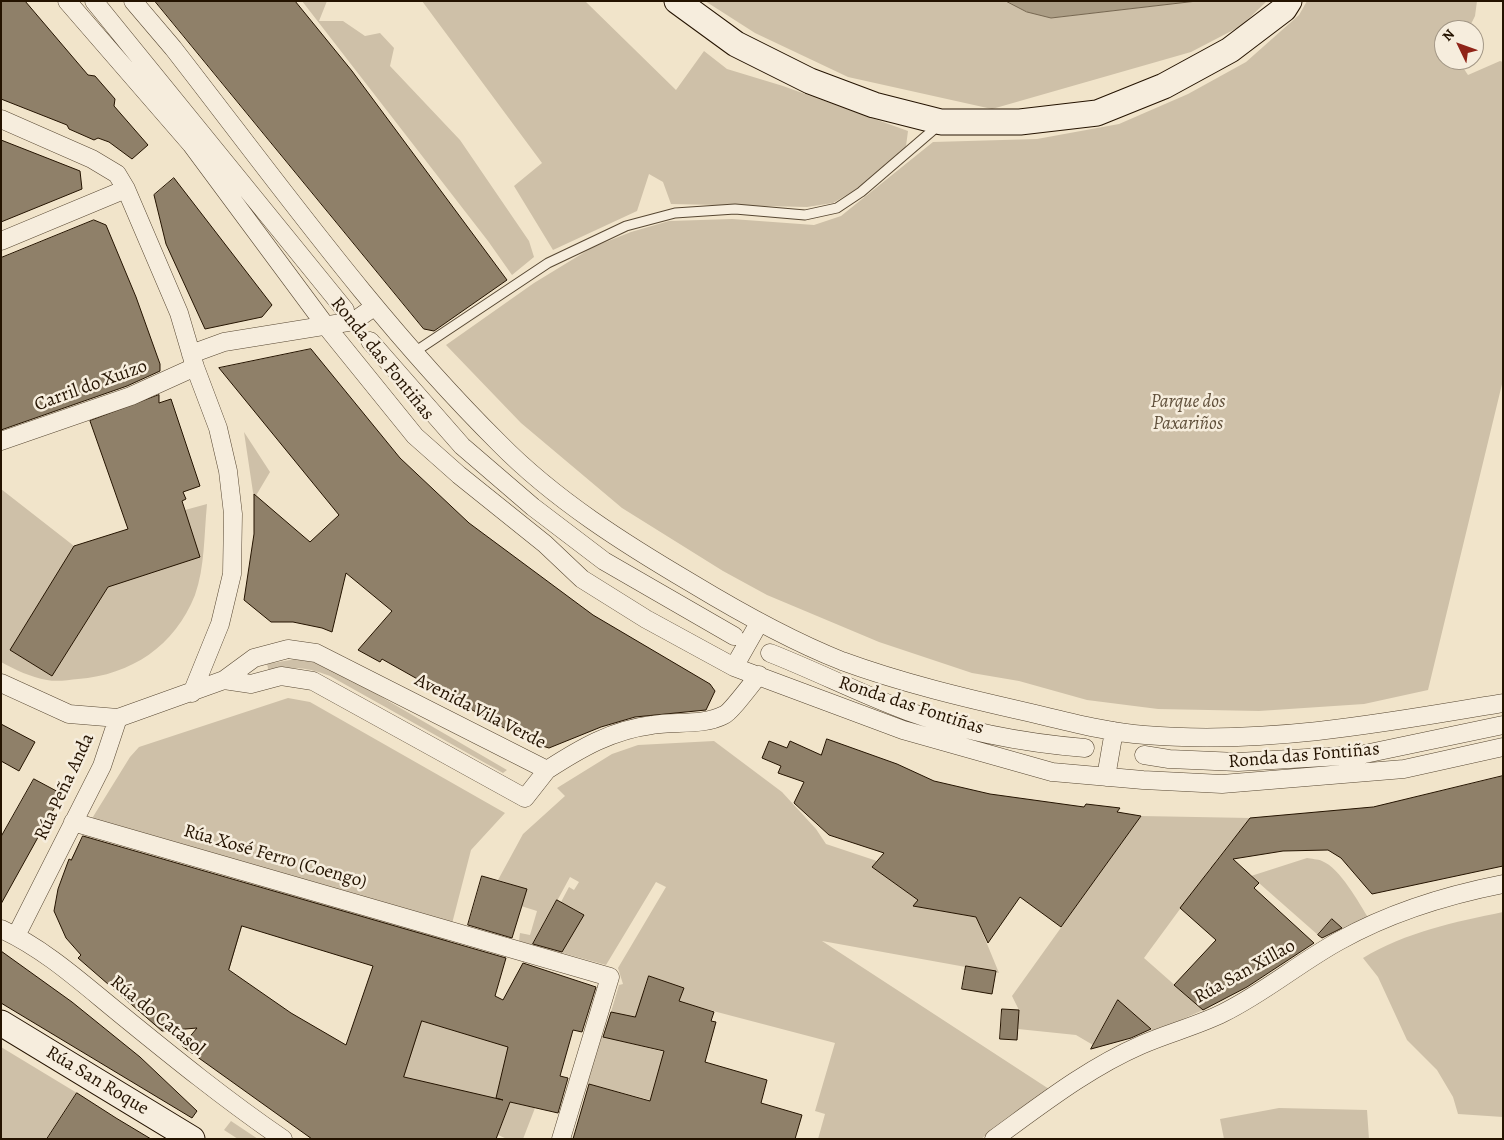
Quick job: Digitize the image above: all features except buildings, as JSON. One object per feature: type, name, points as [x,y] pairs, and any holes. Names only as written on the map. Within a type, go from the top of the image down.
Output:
[{"type":"street","name":"Ronda das Fontiñas","points":[[67,1],[196,150],[326,326],[415,436],[545,544],[582,579],[646,619],[734,667],[759,674],[904,730],[1052,772],[1222,784],[1404,769],[1503,747]]},
{"type":"street","points":[[94,1],[345,310]]},
{"type":"street","name":"Ronda das Fontiñas","points":[[133,1],[173,48],[374,307],[413,354],[502,446],[561,497],[634,549],[759,623],[844,661],[955,696],[1114,732],[1191,737],[1303,734],[1388,723],[1503,702]]},
{"type":"street","points":[[677,1],[736,44],[810,81],[874,105],[941,122],[1020,122],[1097,113],[1164,86],[1230,50],[1284,9],[1289,1]]},
{"type":"street","points":[[1,119],[92,159],[116,174],[126,189],[179,313],[193,360],[218,428],[228,471],[234,543],[232,574],[220,624],[192,693],[118,718],[68,714],[1,684]]},
{"type":"street","points":[[1,241],[126,189]]},
{"type":"street","name":"Carril do Xuízo","points":[[1,441],[131,396],[224,342],[354,321],[374,307]]},
{"type":"street","points":[[370,341],[462,446],[533,507],[604,561],[734,636]]},
{"type":"street","points":[[734,667],[759,623]]},
{"type":"street","name":"Avenida Vila Verde","points":[[192,693],[224,680],[254,658],[288,649],[316,653],[547,770],[525,798],[313,680],[281,676],[251,684],[224,680]]},
{"type":"street","points":[[770,653],[907,711],[980,732],[1045,745],[1085,748]]},
{"type":"street","points":[[547,770],[583,746],[613,733],[652,725],[701,721],[726,715],[759,674]]},
{"type":"street","name":"Rúa Peña Anda","points":[[8,932],[74,822],[102,766],[118,718]]},
{"type":"street","points":[[1144,755],[1169,759],[1238,762],[1360,756],[1503,725]]},
{"type":"street","points":[[1106,777],[1114,732]]},
{"type":"street","name":"Rúa Xosé Ferro (Coengo)","points":[[74,822],[610,977],[561,1139]]},
{"type":"street","name":"Rúa San Xillao","points":[[994,1139],[1062,1089],[1140,1045],[1222,1014],[1266,989],[1339,941],[1410,910],[1461,892],[1503,884]]},
{"type":"street","name":"Rúa do Catasol","points":[[8,932],[59,964],[228,1102],[284,1139]]},
{"type":"street","name":"Rúa San Roque","points":[[1,1023],[192,1139]]},
{"type":"lane","points":[[413,354],[548,263],[626,226],[675,213],[735,209],[805,215],[837,208],[861,192],[941,122]]},
{"type":"green space","points":[[302,1],[327,1],[319,21],[343,21],[365,36],[380,33],[394,48],[390,66],[460,140],[529,241],[534,257],[512,275],[488,241]]},
{"type":"green space","points":[[422,1],[585,1],[676,90],[704,51],[727,69],[783,86],[908,131],[906,146],[862,186],[833,203],[807,207],[671,204],[663,182],[649,174],[637,211],[553,250],[514,186],[542,163]]},
{"type":"green space","points":[[705,1],[1006,1],[1027,12],[1051,18],[1197,1],[1267,1],[1241,26],[1191,52],[992,109],[848,77],[755,33]]},
{"type":"green space","name":"Parque dos Paxariños","points":[[1307,1],[1477,1],[1473,20],[1434,20],[1434,70],[1465,70],[1468,75],[1484,70],[1484,68],[1500,61],[1503,62],[1503,380],[1428,690],[1364,704],[1259,711],[1158,709],[1087,700],[1019,681],[972,673],[879,642],[767,595],[723,571],[622,508],[521,423],[446,345],[534,283],[593,247],[631,232],[669,221],[732,219],[814,225],[841,216],[933,142],[1037,139],[1119,124],[1188,94],[1246,62],[1299,15]]},
{"type":"green space","points":[[244,432],[270,472],[254,499]]},
{"type":"green space","points":[[1,489],[74,546],[10,650],[52,676],[108,587],[185,510],[207,504],[202,562],[198,584],[195,595],[176,629],[149,655],[116,671],[97,676],[51,681],[29,675],[1,662]]},
{"type":"green space","points":[[296,659],[312,661],[347,677],[507,770],[503,773],[330,676],[300,668],[269,672],[267,664]]},
{"type":"green space","points":[[288,698],[310,702],[505,813],[471,850],[447,943],[83,833],[130,757],[139,747]]},
{"type":"green space","points":[[714,741],[782,792],[816,829],[826,844],[877,861],[872,867],[918,900],[913,906],[976,917],[999,973],[822,941],[1049,1089],[981,1139],[818,1139],[825,1114],[815,1111],[835,1043],[679,1002],[684,988],[649,976],[644,991],[670,1026],[611,1012],[619,985],[623,984],[618,968],[666,887],[656,882],[606,965],[519,941],[520,933],[530,935],[537,911],[521,906],[526,889],[498,880],[523,834],[565,796],[557,788],[612,754],[638,745]],"holes":[[[570,877],[579,882],[574,890],[569,887],[561,902],[583,915],[566,945],[538,936]]]},
{"type":"green space","points":[[1141,816],[1250,818],[1215,862],[1245,869],[1250,874],[1237,888],[1212,906],[1194,890],[1144,958],[1203,1010],[1154,1032],[1118,1000],[1093,1045],[1076,1035],[1018,1029],[1019,1010],[1012,996]],"holes":[[[1210,868],[1220,873],[1214,883],[1204,877]]]},
{"type":"green space","points":[[1307,858],[1322,861],[1336,871],[1349,887],[1369,919],[1345,931],[1332,919],[1318,935],[1251,876]]},
{"type":"green space","points":[[1503,912],[1503,1117],[1458,1114],[1453,1097],[1437,1070],[1407,1040],[1378,977],[1363,958],[1396,941],[1431,929]]},
{"type":"green space","points":[[422,1021],[519,1050],[502,1073],[496,1099],[404,1077]]},
{"type":"green space","points":[[601,1036],[664,1052],[650,1100],[589,1084],[586,1085]]},
{"type":"green space","points":[[1,1047],[77,1093],[47,1139],[1,1139]]},
{"type":"green space","points":[[510,1102],[535,1108],[523,1139],[507,1139],[498,1135]]},
{"type":"green space","points":[[1279,1108],[1367,1110],[1369,1139],[1224,1139],[1220,1119]]},
{"type":"green space","points":[[231,1121],[258,1139],[238,1139],[224,1130]]},
{"type":"shaded area","points":[[1006,1],[1197,1],[1051,18],[1027,12]]}]
